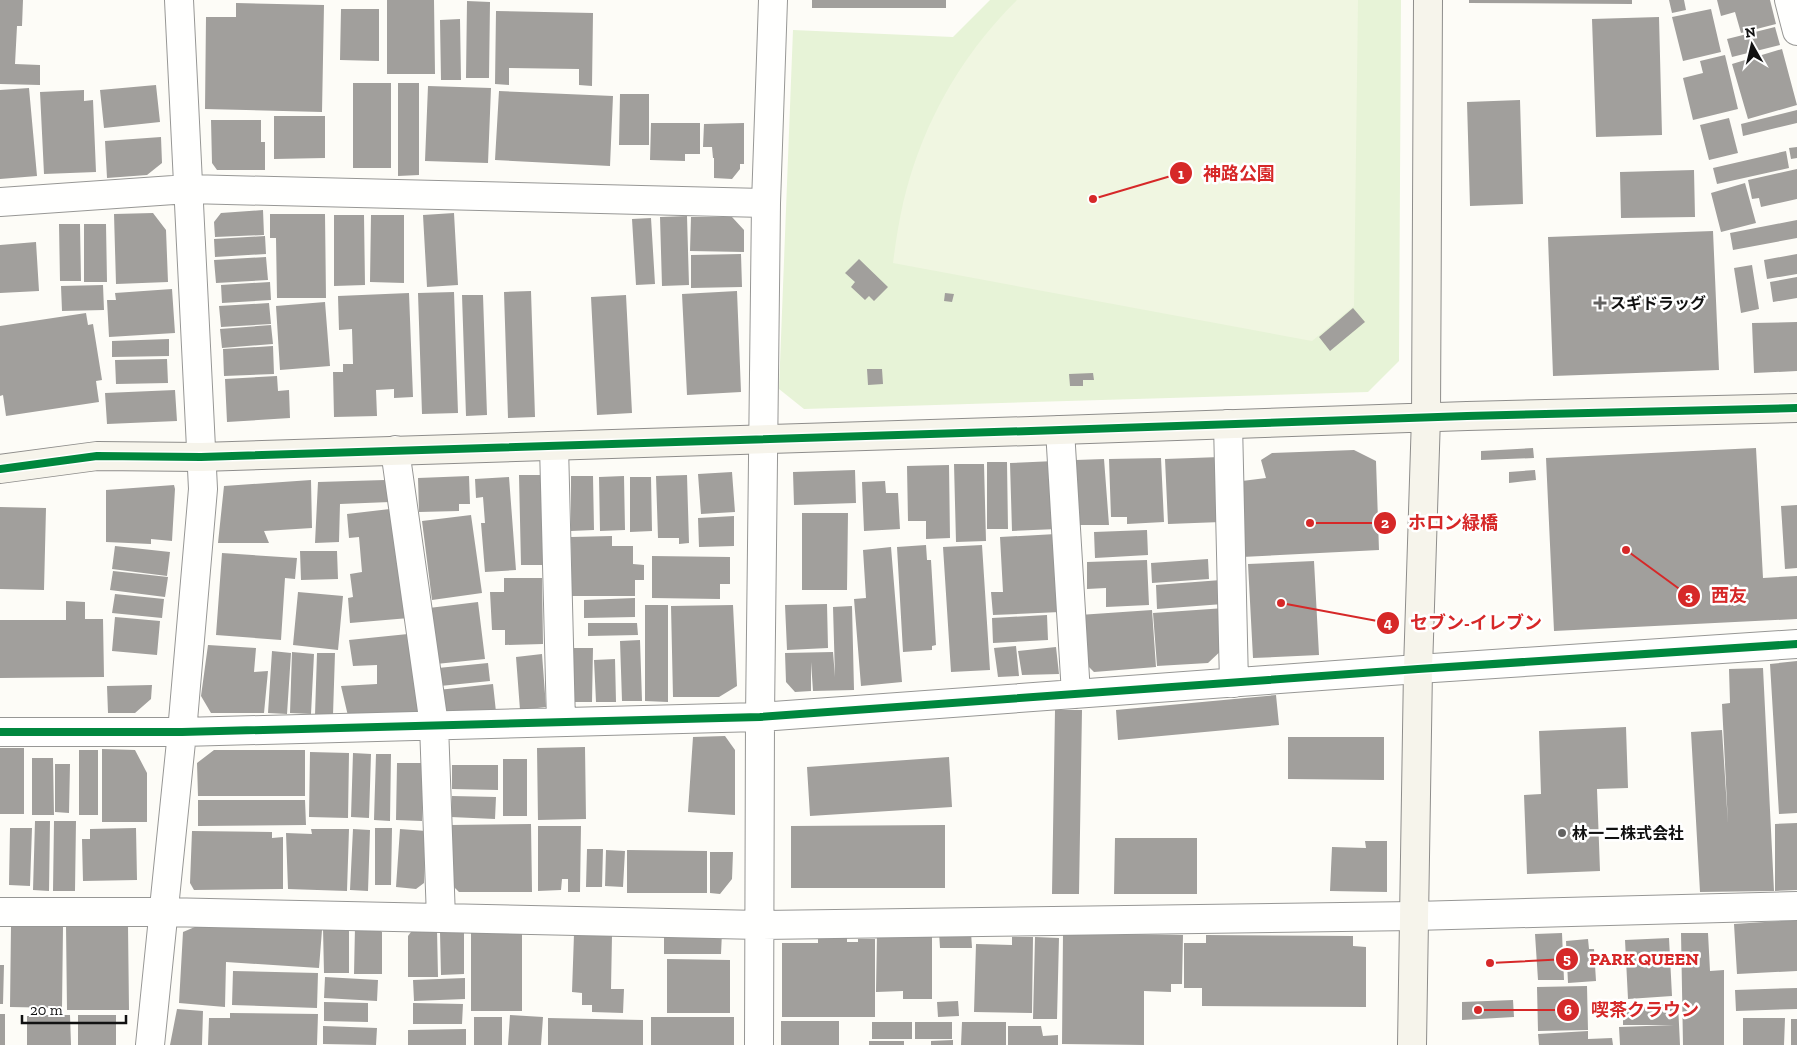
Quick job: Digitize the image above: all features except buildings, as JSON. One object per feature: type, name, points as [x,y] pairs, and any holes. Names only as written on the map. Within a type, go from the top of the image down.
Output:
[{"type":"street","points":[[150,1045],[182,732],[203,489],[179,0]]},
{"type":"street","points":[[759,1045],[760,717],[766,203],[773,0]]},
{"type":"street","points":[[1412,1045],[1418,668],[1426,417],[1428,0]]},
{"type":"street","points":[[1789,0],[1797,31]]},
{"type":"street","points":[[0,202],[188,189],[766,203]]},
{"type":"street","points":[[0,469],[97,456],[201,457],[1426,417],[1797,408]]},
{"type":"street","points":[[1228,424],[1234,683]]},
{"type":"street","points":[[1060,430],[1076,694]]},
{"type":"street","points":[[554,446],[561,722]]},
{"type":"street","points":[[396,450],[434,725],[441,918]]},
{"type":"street","points":[[0,732],[182,732],[760,717],[1418,668],[1797,644]]},
{"type":"street","points":[[0,912],[163,912],[760,925],[1414,916],[1797,906]]},
{"type":"green space","points":[[990,0],[1401,0],[1399,361],[1368,392],[804,409],[779,389],[793,30],[953,37]]},
{"type":"green space","points":[[1017,0],[1358,0],[1354,306],[1312,341],[893,263],[907,187],[928,128],[958,73],[976,47]]},
{"type":"cycle path","points":[[0,469],[97,456],[201,457],[1467,416],[1797,408]]},
{"type":"cycle path","points":[[0,732],[182,732],[760,717],[1418,669],[1797,644]]},
{"type":"place","name":"神路公園","points":[[1093,199]]},
{"type":"place","name":"スギドラッグ","points":[[1600,303]]},
{"type":"place","name":"ホロン緑橋","points":[[1310,523]]},
{"type":"place","name":"西友","points":[[1626,550]]},
{"type":"place","name":"セブン-イレブン","points":[[1281,603]]},
{"type":"place","name":"林一二株式会社","points":[[1562,833]]},
{"type":"place","name":"PARK QUEEN","points":[[1490,963]]},
{"type":"place","name":"喫茶クラウン","points":[[1478,1010]]}]
